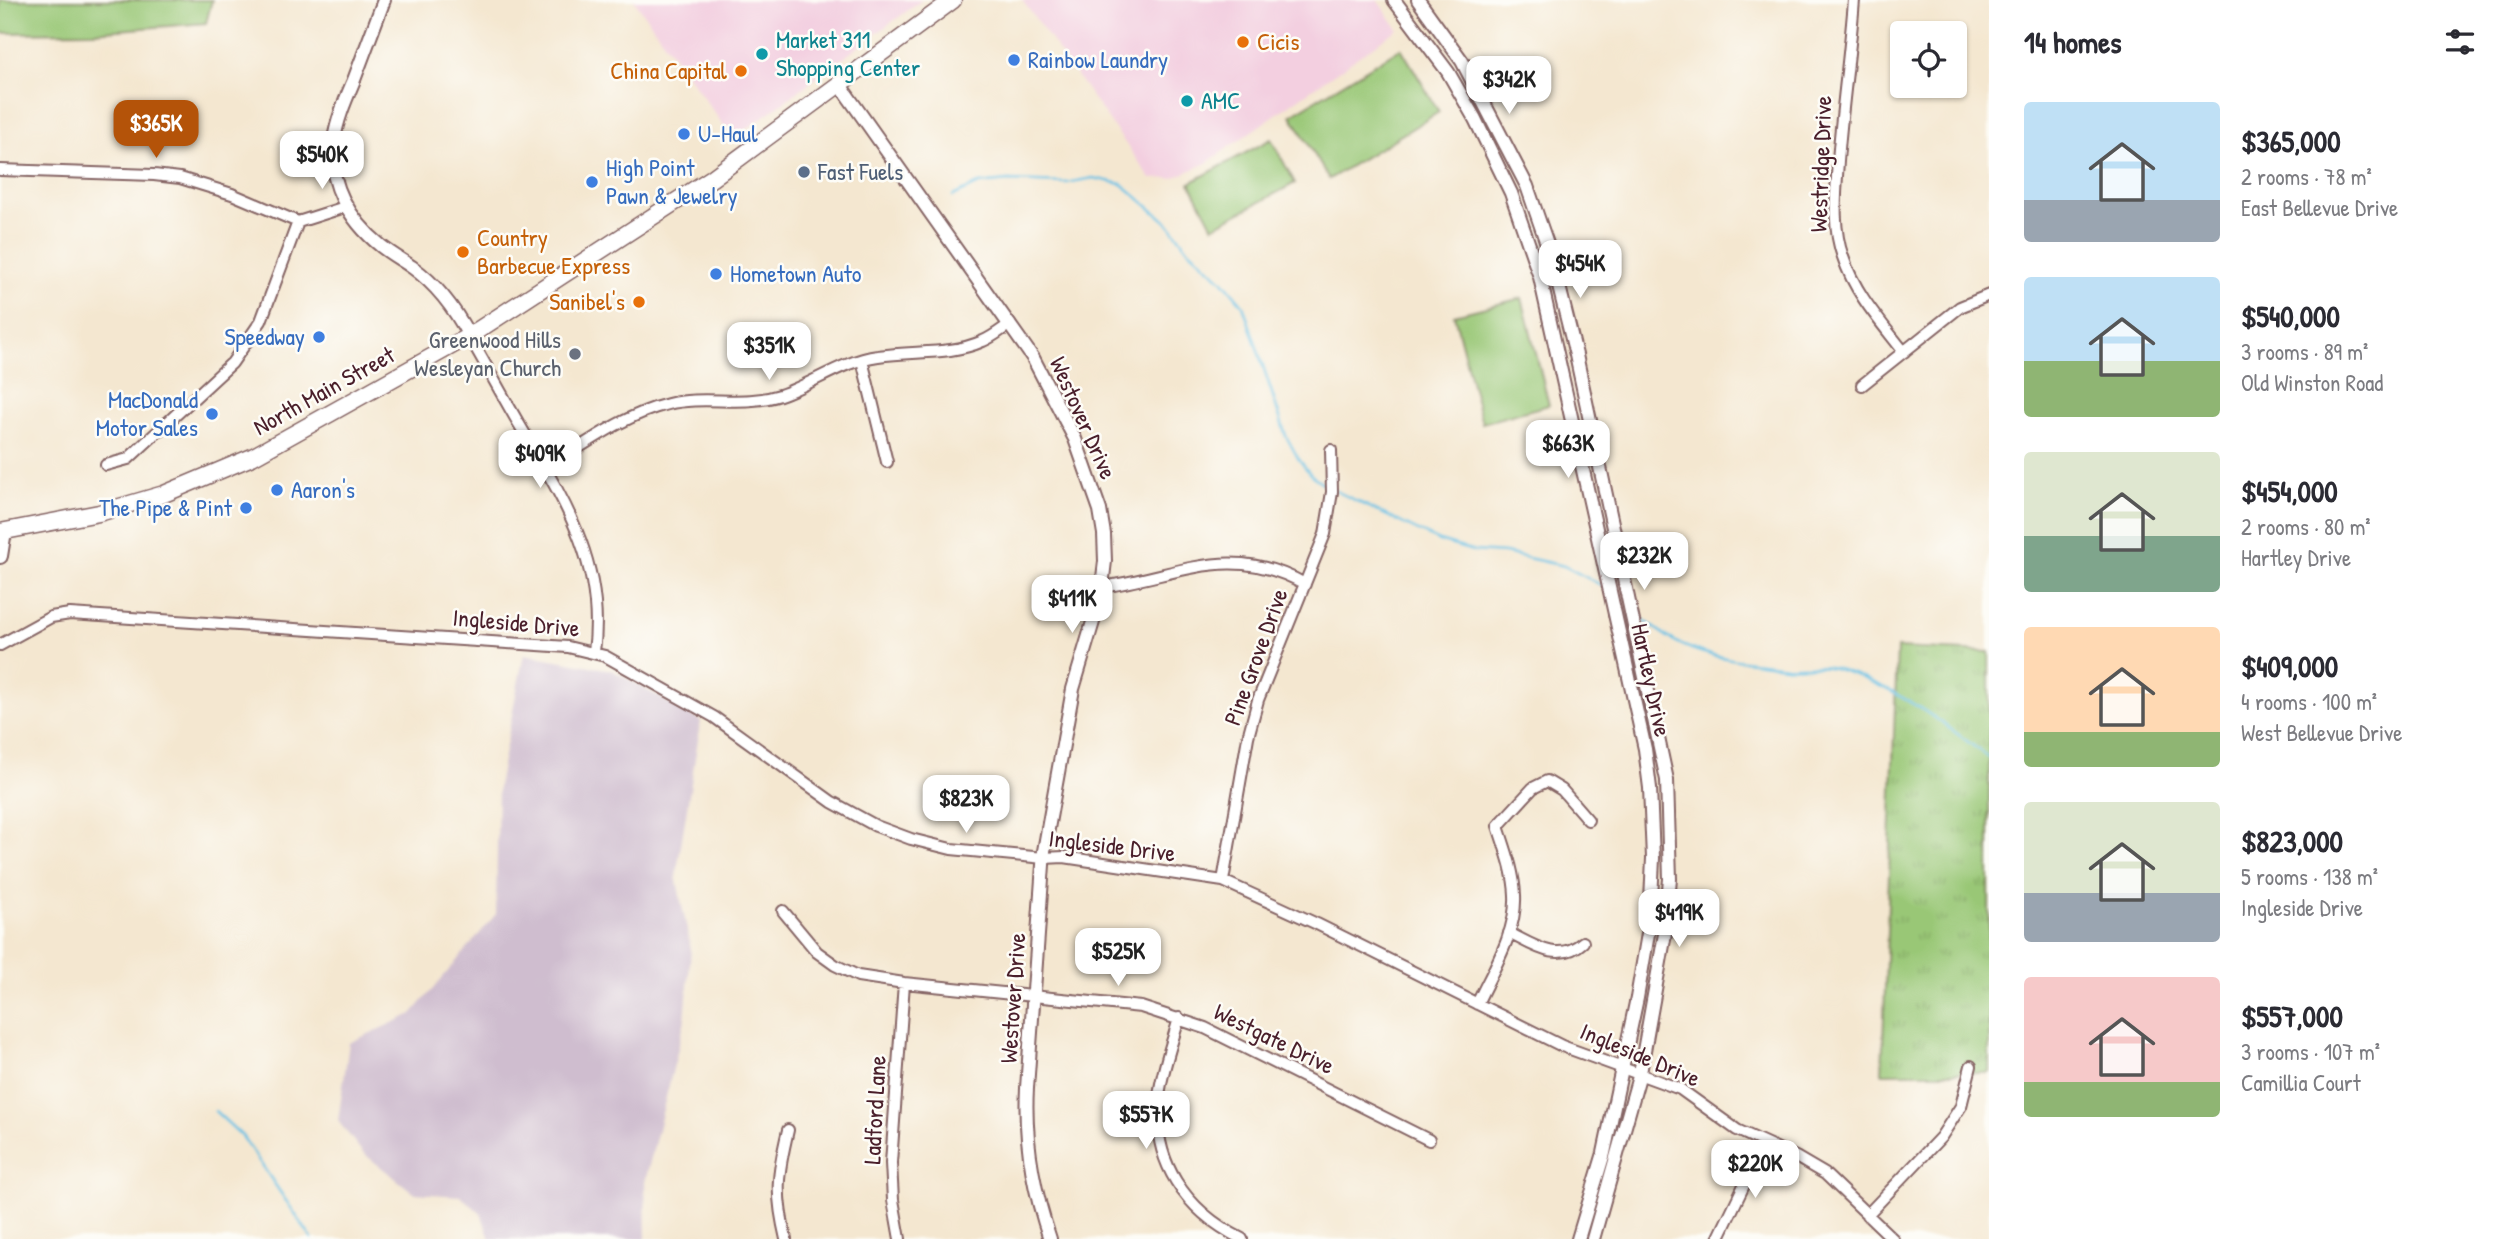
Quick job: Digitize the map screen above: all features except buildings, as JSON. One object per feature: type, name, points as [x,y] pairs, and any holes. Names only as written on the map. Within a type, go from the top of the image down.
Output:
[{"type":"main road","name":"North Main Street","points":[[0,556],[3,549],[1,535],[99,513],[164,494],[210,476],[252,457],[469,336],[712,178],[953,0]]},
{"type":"street","points":[[384,0],[333,142],[332,162],[337,184],[345,206],[358,226],[433,284],[461,320],[566,504],[584,550],[596,609],[594,652]]},
{"type":"street","name":"Hartley Drive","points":[[1394,0],[1448,72],[1475,119],[1511,194],[1540,277],[1645,749],[1650,788],[1653,858],[1650,922],[1604,1153],[1578,1239]]},
{"type":"street","name":"Hartley Drive","points":[[1418,0],[1462,61],[1527,186],[1555,271],[1667,780],[1670,879],[1665,934],[1640,1073],[1593,1239]]},
{"type":"street","name":"Westridge Drive","points":[[1853,0],[1836,188],[1837,235],[1843,260],[1865,302],[1904,352]]},
{"type":"street","name":"Westover Drive","points":[[840,85],[1010,324],[1054,393],[1076,439],[1090,477],[1104,534],[1102,587],[1073,689],[1044,858],[1026,1125],[1033,1181],[1050,1239]]},
{"type":"street","points":[[0,170],[180,178],[232,194],[298,222],[345,206]]},
{"type":"street","points":[[106,465],[128,459],[232,363],[261,321],[298,222]]},
{"type":"street","points":[[1862,386],[1960,307],[1989,295]]},
{"type":"street","points":[[546,468],[607,431],[657,408],[688,402],[736,402],[768,398],[800,388],[835,369],[862,360],[878,356],[960,349],[985,340],[1010,324]]},
{"type":"street","points":[[862,360],[887,462]]},
{"type":"street","name":"Pine Grove Drive","points":[[1223,881],[1248,737],[1258,700],[1328,521],[1332,492],[1331,450]]},
{"type":"street","points":[[1102,587],[1184,568],[1232,562],[1271,567],[1305,584]]},
{"type":"street","name":"Ingleside Drive","points":[[0,645],[51,617],[70,614],[531,644],[594,652],[714,717],[832,802],[876,826],[911,839],[951,849],[1044,858],[1064,857],[1223,881],[1317,924],[1562,1046],[1680,1089],[1737,1130],[1796,1157],[1825,1174],[1893,1239]]},
{"type":"street","points":[[1477,1004],[1509,933],[1516,897],[1512,869],[1498,825],[1533,788],[1547,781],[1562,790],[1588,820]]},
{"type":"street","name":"Westgate Drive","points":[[783,911],[817,952],[835,965],[858,976],[1141,1007],[1205,1028],[1429,1140]]},
{"type":"street","points":[[1509,933],[1553,952],[1569,951],[1583,942]]},
{"type":"street","name":"Ladford Lane","points":[[900,1239],[893,1200],[891,1163],[904,983]]},
{"type":"street","points":[[1179,1018],[1159,1096],[1159,1138],[1165,1160],[1180,1188],[1202,1214],[1242,1239]]},
{"type":"street","points":[[1867,1215],[1941,1138],[1961,1106],[1971,1066]]},
{"type":"street","points":[[786,1239],[779,1207],[778,1172],[788,1130]]},
{"type":"street","points":[[1718,1239],[1764,1144]]},
{"type":"shaded area","points":[[634,0],[922,0],[733,139]]},
{"type":"shaded area","points":[[1022,0],[1377,0],[1398,29],[1205,164],[1173,178],[1151,179]]},
{"type":"shaded area","points":[[524,654],[612,670],[701,721],[676,876],[691,950],[685,1020],[645,1182],[646,1239],[490,1239],[481,1213],[460,1196],[414,1193],[363,1153],[338,1121],[349,1043],[412,1014],[496,914],[498,786]]},
{"type":"green space","points":[[0,0],[212,0],[206,23],[93,32],[0,33]]},
{"type":"green space","points":[[1401,48],[1439,112],[1329,179],[1291,115]]},
{"type":"green space","points":[[1271,139],[1295,183],[1213,227],[1190,183]]},
{"type":"green space","points":[[1522,298],[1549,405],[1482,423],[1454,315]]},
{"type":"green space","points":[[1897,648],[1989,652],[1989,1073],[1882,1073]]},
{"type":"waterway","points":[[953,196],[979,184],[1008,181],[1066,183],[1093,178],[1122,184],[1169,224],[1187,248],[1222,280],[1243,305],[1286,436],[1311,475],[1327,486]]},
{"type":"waterway","points":[[1336,491],[1439,541],[1473,551],[1505,553],[1564,566],[1603,586]]},
{"type":"waterway","points":[[1638,616],[1678,643],[1703,653],[1786,666],[1828,667],[1855,675],[1916,706],[1989,758]]},
{"type":"waterway","points":[[215,1111],[242,1136],[312,1239]]},
{"type":"place","name":"Cicis","points":[[1243,42]]},
{"type":"place","name":"Market 311 Shopping Center","points":[[762,54]]},
{"type":"place","name":"Rainbow Laundry","points":[[1014,60]]},
{"type":"place","name":"China Capital","points":[[741,71]]},
{"type":"place","name":"AMC","points":[[1187,101]]},
{"type":"place","name":"U-Haul","points":[[684,134]]},
{"type":"place","name":"Fast Fuels","points":[[804,172]]},
{"type":"place","name":"High Point Pawn & Jewelry","points":[[592,182]]},
{"type":"place","name":"Country Barbecue Express","points":[[463,252]]},
{"type":"place","name":"Hometown Auto","points":[[716,274]]},
{"type":"place","name":"Sanibel's","points":[[639,302]]},
{"type":"place","name":"Speedway","points":[[319,337]]},
{"type":"place","name":"Greenwood Hills Wesleyan Church","points":[[575,354]]},
{"type":"place","name":"MacDonald Motor Sales","points":[[212,414]]},
{"type":"place","name":"Aaron's","points":[[277,490]]},
{"type":"place","name":"The Pipe & Pint","points":[[246,508]]}]
